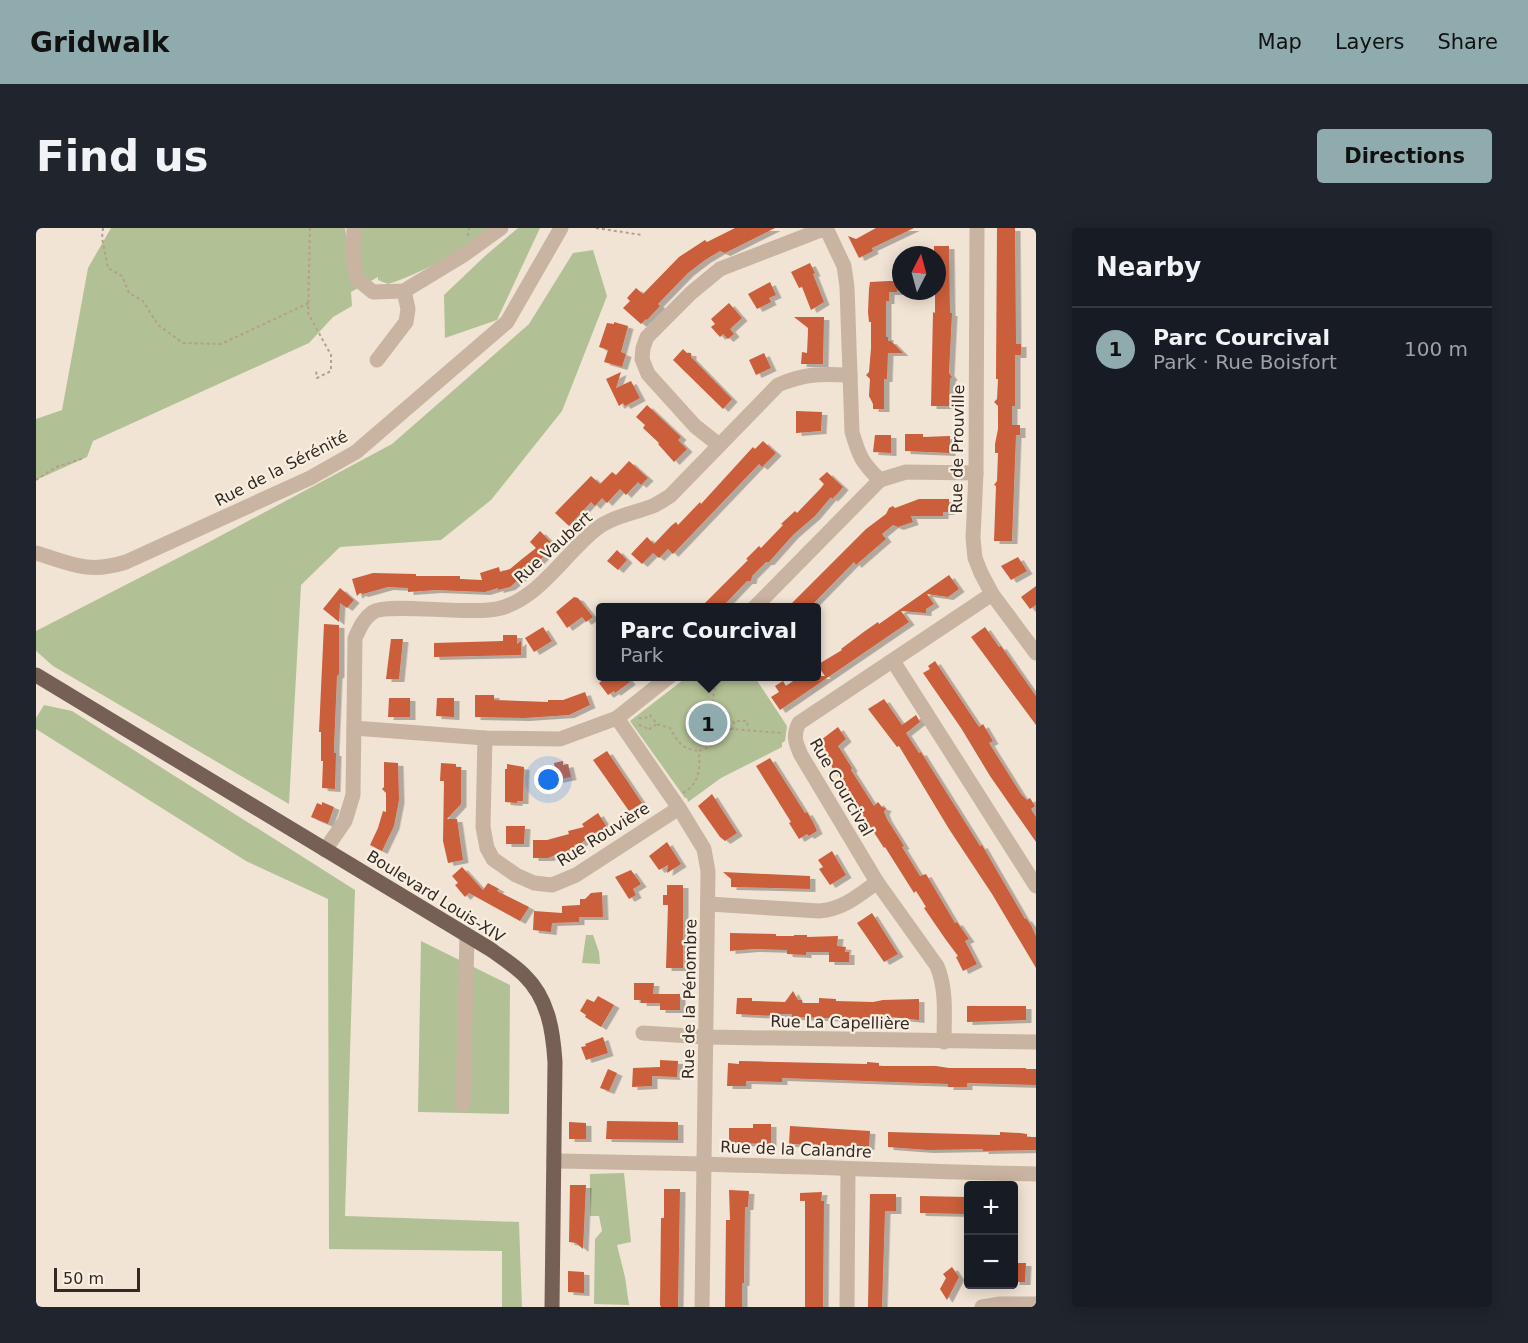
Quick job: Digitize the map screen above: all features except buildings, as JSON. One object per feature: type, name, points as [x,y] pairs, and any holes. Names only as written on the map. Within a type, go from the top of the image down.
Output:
[{"type":"main road","name":"Boulevard Louis-XIV","points":[[36,675],[490,949],[525,975],[544,1003],[553,1031],[555,1062],[552,1307]]},
{"type":"street","points":[[354,228],[353,259],[357,279],[373,292],[404,291],[465,254],[501,228]]},
{"type":"street","name":"Rue de la Sérénité","points":[[36,553],[88,568],[106,568],[126,562],[310,478],[356,452],[507,322],[561,228]]},
{"type":"street","points":[[720,445],[695,426],[648,374],[642,358],[647,337],[691,292],[720,269],[826,228],[844,266],[847,287],[854,442],[865,465],[880,480]]},
{"type":"street","name":"Rue de Prouville","points":[[977,228],[976,473],[973,538],[975,558],[992,594],[1036,653]]},
{"type":"street","points":[[377,360],[406,322],[408,309],[404,291]]},
{"type":"street","name":"Rue Vaubert","points":[[325,850],[345,822],[353,795],[355,638],[362,623],[375,611],[391,609],[481,612],[501,608],[525,598],[596,529],[613,519],[652,506],[670,496],[778,385],[796,377],[817,374],[850,375]]},
{"type":"street","points":[[759,603],[880,480],[906,472],[976,473]]},
{"type":"street","name":"Rue Courcival","points":[[944,1042],[944,989],[937,966],[877,882],[801,755],[795,743],[794,733],[799,723],[992,594]]},
{"type":"street","points":[[893,661],[1036,886]]},
{"type":"street","points":[[354,728],[485,738],[560,739],[617,718],[664,681]]},
{"type":"street","name":"Rue de la Pénombre","points":[[617,718],[704,849],[708,871],[702,1307]]},
{"type":"street","name":"Rue Rouvière","points":[[485,738],[483,826],[487,848],[493,859],[516,875],[534,883],[552,885],[576,875],[676,804]]},
{"type":"street","points":[[708,904],[833,910],[845,905],[877,882]]},
{"type":"street","points":[[463,1106],[467,935]]},
{"type":"street","name":"Rue La Capellière","points":[[643,1033],[706,1037],[1036,1042]]},
{"type":"street","name":"Rue de la Calandre","points":[[554,1161],[703,1163],[1036,1174]]},
{"type":"street","points":[[847,1307],[848,1169]]},
{"type":"street","points":[[982,1307],[1000,1304],[1036,1304]]},
{"type":"path","points":[[103,228],[102,238],[108,268],[122,276],[129,293],[143,301],[158,325],[183,343],[221,344],[309,303]]},
{"type":"path","points":[[310,228],[308,313],[331,355],[331,371],[317,378],[316,370]]},
{"type":"path","points":[[596,228],[642,235]]},
{"type":"path","points":[[36,480],[56,467],[84,458]]},
{"type":"path","points":[[657,724],[648,730],[638,725],[636,721],[638,718],[644,719],[650,716],[657,724],[670,728],[678,742],[686,749],[699,751],[712,745],[718,739],[721,728],[712,704],[716,681]]},
{"type":"path","points":[[644,719],[644,726]]},
{"type":"path","points":[[733,730],[734,721],[747,721],[748,731]]},
{"type":"path","points":[[721,728],[794,733]]},
{"type":"path","points":[[676,804],[698,778],[699,751]]},
{"type":"green space","points":[[111,228],[345,228],[348,248],[352,228],[495,228],[443,259],[402,279],[388,284],[378,280],[378,277],[351,292],[352,306],[333,317],[309,343],[93,441],[87,457],[36,480],[36,419],[62,410],[88,268]]},
{"type":"green space","points":[[518,228],[540,228],[497,320],[445,338],[444,295]]},
{"type":"green space","points":[[593,250],[607,296],[562,411],[491,500],[441,540],[340,547],[301,585],[289,804],[53,666],[36,651],[36,631],[392,444],[529,324],[573,253]]},
{"type":"green space","points":[[682,681],[757,681],[787,726],[782,747],[721,778],[688,802],[630,721]]},
{"type":"green space","points":[[44,705],[72,711],[355,890],[345,1216],[519,1222],[522,1307],[502,1307],[502,1251],[329,1249],[328,899],[246,861],[36,729],[36,718]]},
{"type":"green space","points":[[586,935],[593,935],[599,952],[600,964],[582,963]]},
{"type":"green space","points":[[421,941],[510,985],[509,1114],[418,1112]]},
{"type":"green space","points":[[624,1173],[631,1242],[617,1245],[629,1305],[594,1304],[595,1239],[602,1231],[599,1216],[590,1216],[590,1174]]},
{"type":"place","name":"Parc Courcival","points":[[708,723]]}]
